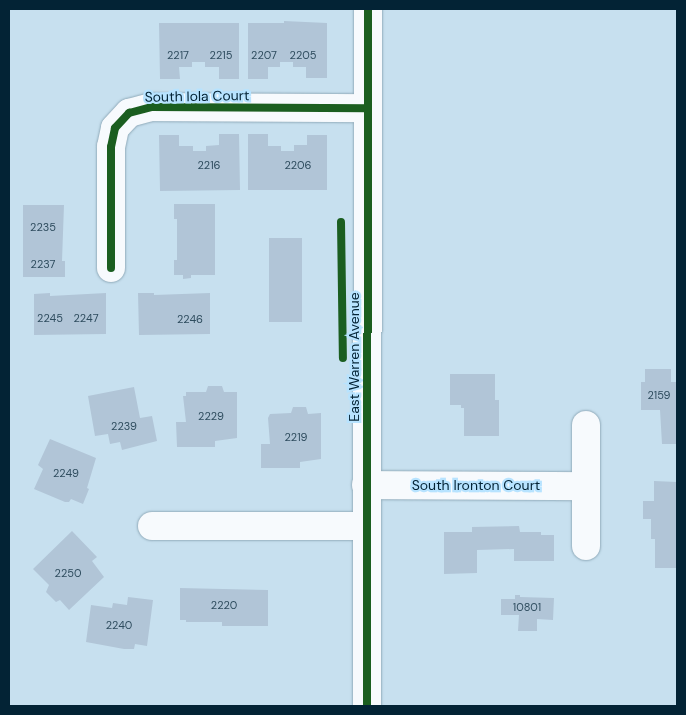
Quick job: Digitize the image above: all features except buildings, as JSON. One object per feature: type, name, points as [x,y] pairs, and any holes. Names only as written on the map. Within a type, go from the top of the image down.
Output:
[{"type":"street","name":"East Warren Avenue","points":[[367,706],[368,9]]},
{"type":"street","name":"South Iola Court","points":[[111,268],[111,147],[115,128],[129,113],[150,107],[367,108]]},
{"type":"street","points":[[586,425],[586,546]]},
{"type":"street","name":"South Ironton Court","points":[[366,485],[586,486]]},
{"type":"street","points":[[152,526],[366,526]]},
{"type":"cycle path","points":[[367,706],[368,9]]},
{"type":"cycle path","points":[[111,268],[111,147],[115,128],[129,113],[151,107],[367,108]]},
{"type":"cycle path","points":[[341,222],[343,358]]}]
